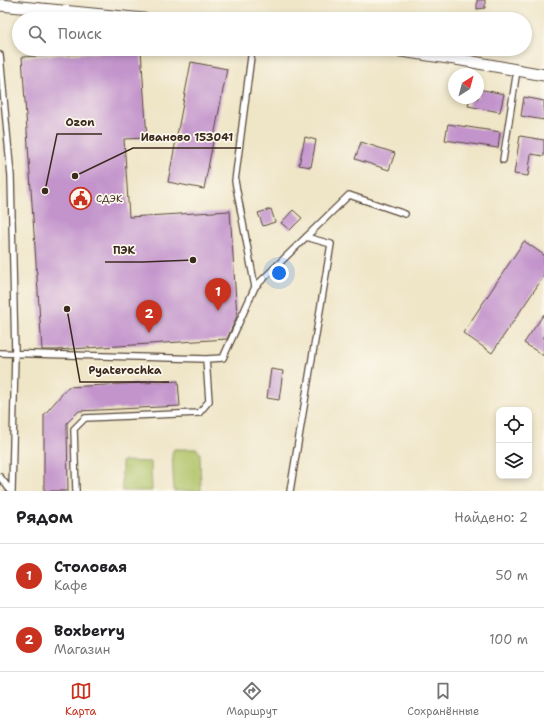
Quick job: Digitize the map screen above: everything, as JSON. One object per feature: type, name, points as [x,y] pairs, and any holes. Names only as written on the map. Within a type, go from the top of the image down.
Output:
[{"type":"street","points":[[0,5],[72,12]]},
{"type":"street","points":[[431,56],[544,75]]},
{"type":"lane","points":[[0,55],[11,176],[15,352],[11,491]]},
{"type":"lane","points":[[251,56],[235,181],[255,287]]},
{"type":"lane","points":[[503,160],[517,70]]},
{"type":"lane","points":[[0,353],[15,352],[206,359],[224,358],[255,287],[349,194],[405,214]]},
{"type":"lane","points":[[290,491],[331,244],[306,237]]},
{"type":"lane","points":[[76,491],[74,429],[85,418],[199,413],[209,401],[206,359]]},
{"type":"lane","points":[[0,477],[11,491]]},
{"type":"green space","points":[[174,449],[197,449],[200,453],[201,491],[174,491],[172,453]]},
{"type":"green space","points":[[122,461],[151,462],[152,491],[122,491]]},
{"type":"building","points":[[477,0],[485,0],[485,8],[477,9]]},
{"type":"building","points":[[141,56],[147,138],[124,139],[129,217],[230,211],[237,316],[227,339],[42,350],[22,57]]},
{"type":"building","points":[[191,62],[227,69],[204,189],[168,182]]},
{"type":"building","points":[[484,90],[504,94],[500,112],[468,106],[468,104],[484,104]]},
{"type":"building","points":[[524,97],[544,101],[544,120],[521,116]]},
{"type":"building","points":[[448,124],[500,132],[498,148],[445,140]]},
{"type":"building","points":[[520,136],[544,140],[544,156],[531,154],[528,176],[514,174]]},
{"type":"building","points":[[305,137],[316,140],[311,167],[299,165]]},
{"type":"building","points":[[361,142],[395,153],[389,170],[355,159]]},
{"type":"building","points":[[271,209],[275,222],[263,226],[258,213]]},
{"type":"building","points":[[293,210],[302,218],[290,230],[281,223]]},
{"type":"building","points":[[524,241],[544,255],[544,276],[492,353],[463,333]]},
{"type":"building","points":[[544,314],[544,356],[524,343]]},
{"type":"building","points":[[271,369],[283,371],[279,400],[267,398]]},
{"type":"building","points":[[178,381],[180,406],[79,411],[67,423],[68,491],[44,491],[44,415],[68,387]]},
{"type":"place","name":"Иваново 153041","points":[[75,176]]},
{"type":"place","name":"Ozon","points":[[45,191]]},
{"type":"place","name":"СДЭК","points":[[80,198]]},
{"type":"place","name":"ПЭК","points":[[193,260]]},
{"type":"place","name":"Pyaterochka","points":[[67,309]]},
{"type":"place","name":"Столовая","points":[[218,311]]},
{"type":"place","name":"Boxberry","points":[[149,333]]}]
